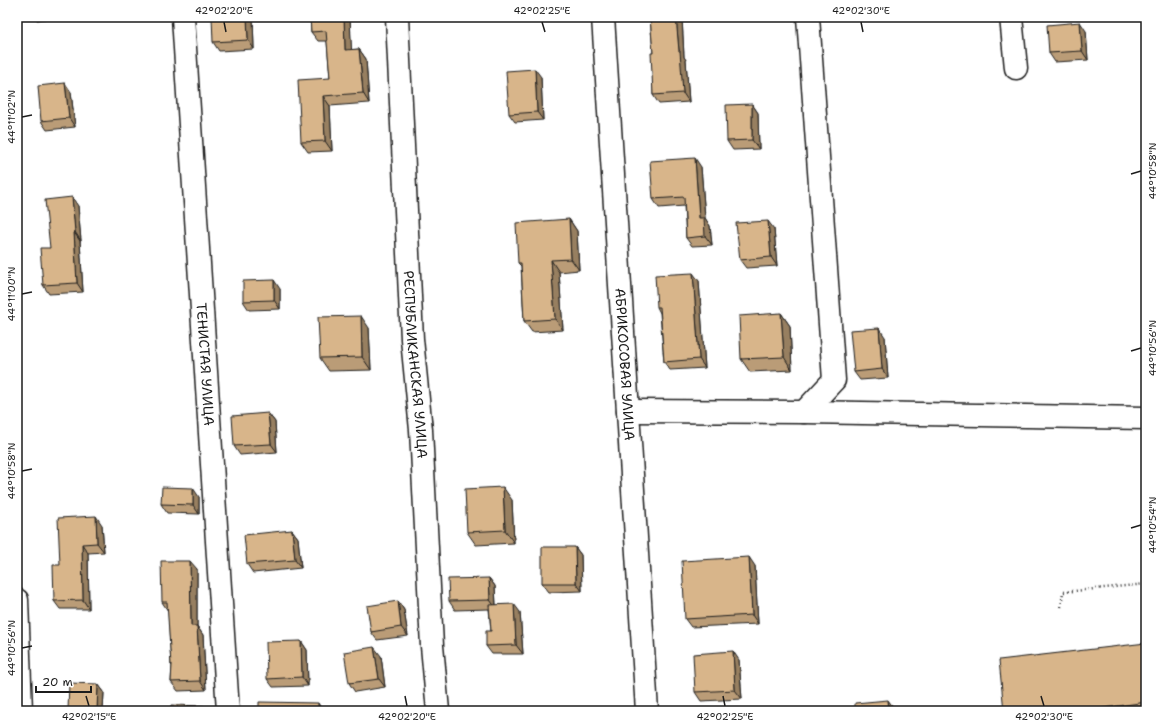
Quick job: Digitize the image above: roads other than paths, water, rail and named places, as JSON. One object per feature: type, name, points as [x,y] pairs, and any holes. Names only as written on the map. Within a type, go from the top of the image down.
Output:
[{"type":"street","name":"ТЕНИСТАЯ УЛИЦА","points":[[183,17],[228,711]]},
{"type":"street","name":"РЕСПУБЛИКАНСКАЯ УЛИЦА","points":[[397,17],[412,339],[421,430],[432,646],[438,711]]},
{"type":"street","name":"АБРИКОСОВАЯ УЛИЦА","points":[[603,17],[647,711]]},
{"type":"street","points":[[804,412],[834,380],[808,17]]},
{"type":"street","points":[[1010,17],[1016,68]]},
{"type":"street","points":[[628,411],[804,412],[1146,418]]},
{"type":"street","points":[[17,600],[21,711]]}]
